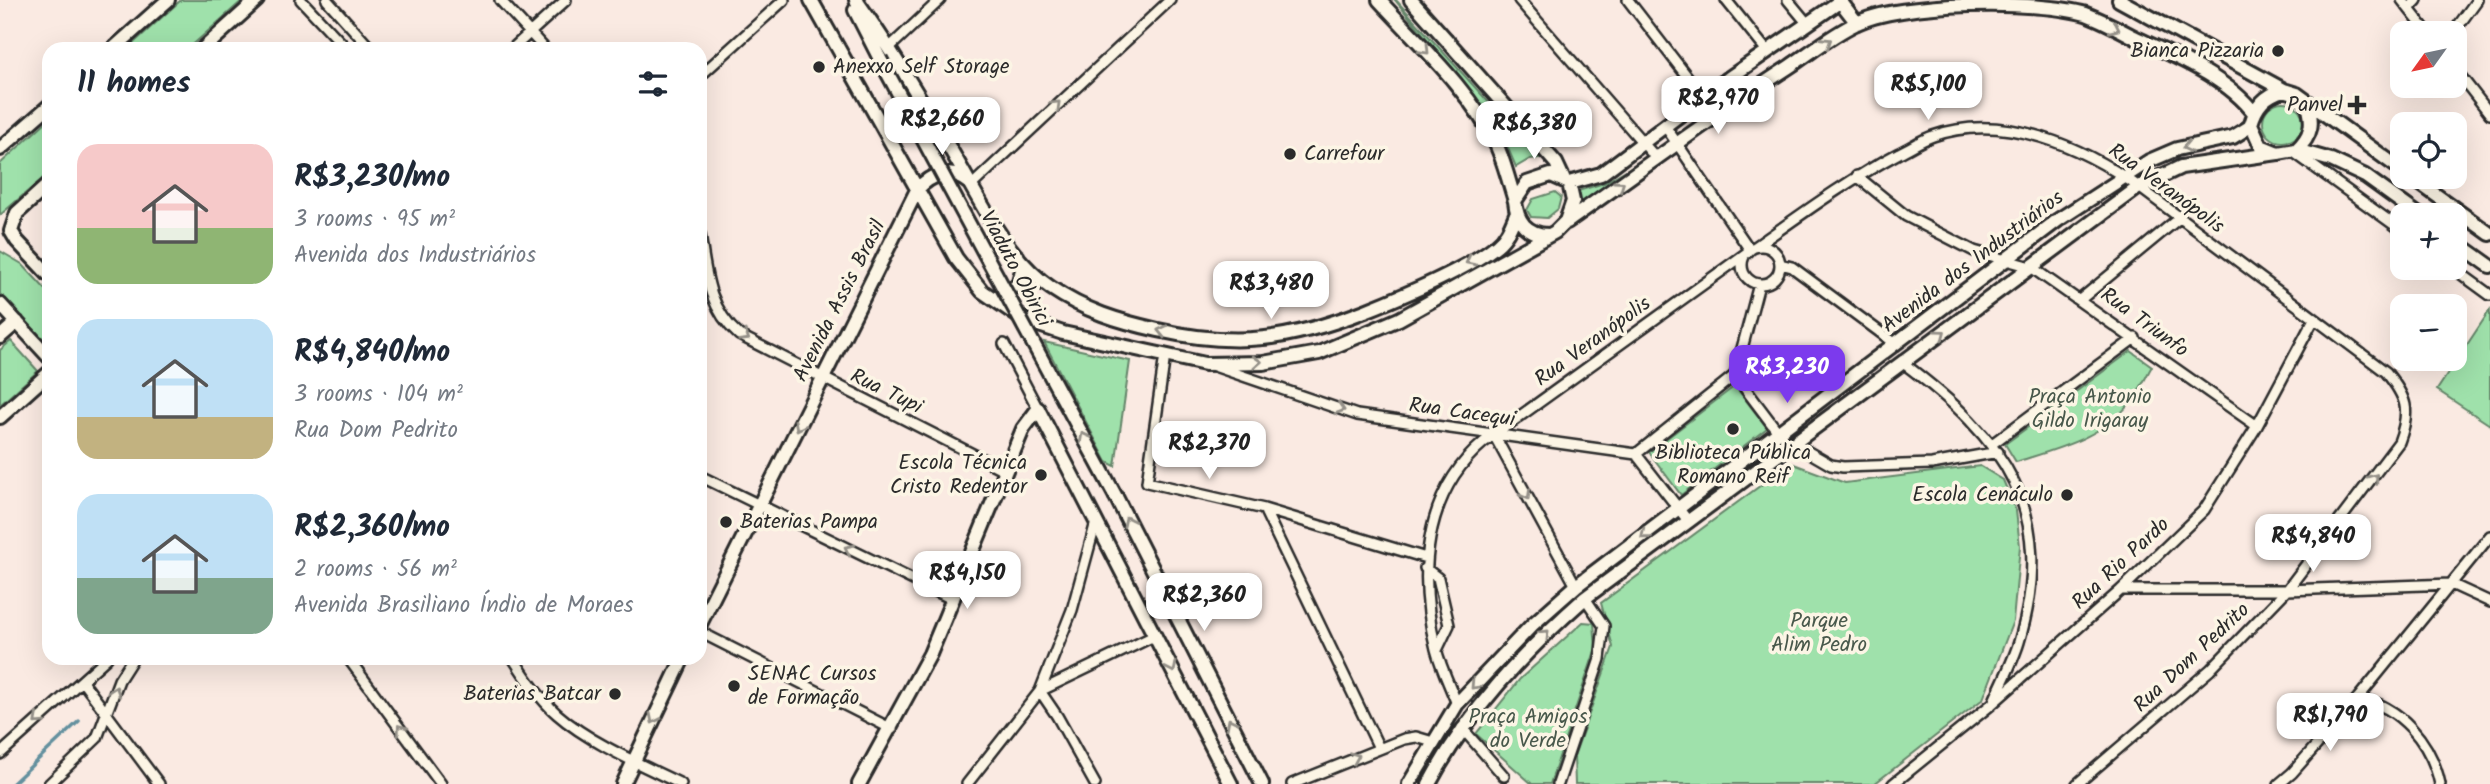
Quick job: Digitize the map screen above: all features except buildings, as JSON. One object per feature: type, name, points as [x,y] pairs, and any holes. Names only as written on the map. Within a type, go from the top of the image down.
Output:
[{"type":"main road","points":[[121,42],[168,0]]},
{"type":"main road","points":[[211,42],[257,0]]},
{"type":"main road","points":[[811,0],[956,258],[982,291],[1024,320],[1063,333],[1205,364],[1263,363],[1319,353],[1399,319],[1548,235],[1678,145],[1743,96],[1857,23],[1882,15],[1986,4],[2037,6],[2087,15],[2164,51],[2233,91],[2253,120],[2261,145],[2278,153],[2295,151],[2331,160],[2365,176],[2402,203]]},
{"type":"main road","name":"Viaduto Obirici","points":[[850,0],[1116,497],[1262,784]]},
{"type":"main road","points":[[856,0],[890,47],[993,224],[1018,256],[1049,287],[1107,319],[1200,340],[1258,340],[1315,330],[1404,294],[1498,244],[1508,234],[1521,189],[1534,179],[1551,175],[1566,181],[1601,174],[1665,126],[1699,92],[1767,51],[1802,18],[1841,0],[1857,23]]},
{"type":"main road","points":[[1380,0],[1440,66],[1487,127],[1497,146],[1516,207],[1526,228],[1548,235]]},
{"type":"main road","points":[[1411,0],[1556,163],[1573,201],[1563,224]]},
{"type":"main road","points":[[2119,0],[2284,90],[2297,94],[2390,162]]},
{"type":"main road","name":"Avenida dos Industriários","points":[[1409,784],[1457,704],[1576,586],[2006,260],[2123,176],[2177,149],[2233,137],[2253,120],[2263,100],[2284,90]]},
{"type":"main road","points":[[2295,151],[2311,130],[2312,118],[2308,103]]},
{"type":"main road","points":[[0,149],[42,112]]},
{"type":"main road","name":"Avenida dos Industriários","points":[[1429,784],[1462,728],[1487,696],[1563,617],[1793,443],[2139,187],[2181,167],[2278,153]]},
{"type":"main road","points":[[917,190],[925,181],[944,174],[954,175],[971,186]]},
{"type":"main road","points":[[2428,189],[2490,234]]},
{"type":"main road","points":[[42,190],[17,213],[11,231],[17,242],[42,268]]},
{"type":"main road","name":"Avenida Assis Brasil","points":[[707,610],[917,190]]},
{"type":"main road","points":[[2467,250],[2490,266]]},
{"type":"main road","points":[[982,291],[997,296],[1012,291],[1018,285],[1023,270],[1018,256]]},
{"type":"main road","points":[[0,304],[42,349]]},
{"type":"main road","points":[[0,337],[17,322]]},
{"type":"main road","points":[[0,417],[42,379]]},
{"type":"main road","points":[[1846,381],[1858,395]]},
{"type":"main road","points":[[859,784],[891,729],[954,600],[1023,429],[1038,409],[1231,784]]},
{"type":"main road","points":[[1553,606],[1563,617]]},
{"type":"main road","points":[[623,784],[680,665]]},
{"type":"main road","points":[[1433,742],[1447,752]]},
{"type":"street","points":[[301,0],[340,42]]},
{"type":"street","points":[[327,0],[363,42]]},
{"type":"street","points":[[500,0],[538,42]]},
{"type":"street","points":[[520,42],[566,0]]},
{"type":"street","points":[[707,70],[784,0]]},
{"type":"street","points":[[890,47],[940,0]]},
{"type":"street","points":[[971,186],[1170,0]]},
{"type":"street","points":[[1519,0],[1657,159]]},
{"type":"street","points":[[1628,0],[1699,92]]},
{"type":"street","points":[[1726,0],[1767,51]]},
{"type":"street","points":[[1788,0],[1802,18]]},
{"type":"street","points":[[2402,0],[2418,21]]},
{"type":"street","points":[[2409,9],[2417,0]]},
{"type":"street","points":[[2462,21],[2477,0]]},
{"type":"street","points":[[2468,85],[2490,112]]},
{"type":"street","points":[[1665,126],[1751,249]]},
{"type":"street","name":"Rua Veranópolis","points":[[1457,704],[1436,650],[1425,568],[1437,504],[1469,456],[1494,435],[1751,249],[1857,176],[1933,136],[1984,128],[2053,139],[2139,187],[2178,219],[2386,372]]},
{"type":"street","points":[[2295,151],[2390,221]]},
{"type":"street","name":"Rua Triunfo","points":[[1857,176],[1906,216],[1973,251],[2031,267],[2081,299],[2257,426]]},
{"type":"street","points":[[2081,299],[2178,219]]},
{"type":"street","points":[[1762,246],[1774,252],[1780,264],[1774,279],[1759,284],[1751,282],[1742,270],[1742,263],[1751,249],[1762,246]]},
{"type":"street","points":[[1780,264],[1792,267],[1896,344]]},
{"type":"street","name":"Rua Tupi","points":[[707,275],[710,293],[730,327],[739,335],[1006,471]]},
{"type":"street","points":[[2467,278],[2490,295]]},
{"type":"street","points":[[1689,522],[1636,454],[1735,375],[1759,284]]},
{"type":"street","name":"Rua Rio Pardo","points":[[1893,784],[1992,704],[2121,590],[2204,510],[2257,426],[2314,319]]},
{"type":"street","points":[[1992,444],[2135,338]]},
{"type":"street","points":[[1004,344],[1038,409]]},
{"type":"street","points":[[1166,355],[1147,482],[1264,509],[1426,558]]},
{"type":"street","points":[[1903,363],[1946,395],[1992,444],[2015,482],[2027,517],[2033,557],[2029,601],[2018,644],[1992,704]]},
{"type":"street","name":"Rua Cacequi","points":[[1205,364],[1357,415],[1636,454]]},
{"type":"street","name":"Rua Dom Pedrito","points":[[2077,784],[2210,670],[2287,590],[2399,442],[2407,421],[2406,406],[2400,389],[2386,372]]},
{"type":"street","points":[[1735,375],[1778,432]]},
{"type":"street","points":[[1494,435],[1576,586]]},
{"type":"street","points":[[1793,443],[1831,465],[1843,467],[1933,464],[1998,453]]},
{"type":"street","points":[[707,479],[954,600]]},
{"type":"street","points":[[1264,509],[1379,748]]},
{"type":"street","points":[[967,784],[1040,691],[1072,610],[1097,520]]},
{"type":"street","points":[[2279,784],[2292,773],[2358,698],[2490,536]]},
{"type":"street","points":[[1425,568],[1438,578],[1450,625],[1436,650]]},
{"type":"street","points":[[2121,590],[2287,590],[2451,584],[2490,602]]},
{"type":"street","points":[[1558,784],[1600,659],[1604,626],[1585,598]]},
{"type":"street","points":[[1040,691],[1156,635]]},
{"type":"street","points":[[707,636],[891,729]]},
{"type":"street","points":[[0,754],[99,665]]},
{"type":"street","points":[[49,784],[97,738],[108,715],[119,680],[129,665]]},
{"type":"street","points":[[353,665],[441,784]]},
{"type":"street","points":[[518,665],[530,683],[563,718],[633,761],[681,784]]},
{"type":"street","points":[[82,681],[159,784]]},
{"type":"street","points":[[1040,691],[1095,784]]},
{"type":"street","points":[[2358,698],[2377,701],[2401,716],[2430,754],[2440,784]]},
{"type":"street","points":[[1462,728],[1504,776]]},
{"type":"street","points":[[1292,784],[1379,748],[1416,737],[1433,742]]},
{"type":"green space","points":[[181,0],[243,0],[196,42],[135,42]]},
{"type":"green space","points":[[1395,0],[1539,158],[1530,159],[1516,167],[1498,125]]},
{"type":"green space","points":[[2283,102],[2291,103],[2297,108],[2302,114],[2302,130],[2297,136],[2291,141],[2283,142],[2275,141],[2269,136],[2264,130],[2263,122],[2264,114],[2269,108],[2275,103]]},
{"type":"green space","points":[[42,125],[42,179],[0,215],[0,164]]},
{"type":"green space","points":[[1646,158],[1576,210],[1578,191],[1604,183]]},
{"type":"green space","points":[[1555,192],[1561,197],[1558,209],[1547,218],[1531,217],[1527,210],[1533,199]]},
{"type":"green space","points":[[0,251],[22,264],[42,285],[42,338],[0,294]]},
{"type":"green space","points":[[2490,310],[2490,425],[2437,390],[2450,371],[2467,371],[2467,345]]},
{"type":"green space","points":[[11,341],[38,371],[0,405],[0,350]]},
{"type":"green space","points":[[1044,342],[1130,361],[1115,466],[1107,462]]},
{"type":"green space","name":"Praça Antonio Gildo Irigaray","points":[[2131,351],[2152,366],[2136,395],[2119,415],[2078,441],[2016,462],[2005,444]]},
{"type":"green space","points":[[1735,386],[1767,428],[1681,495],[1649,452]]},
{"type":"green space","name":"Parque Alim Pedro","points":[[1791,463],[1845,483],[1980,466],[2003,480],[2016,511],[2020,546],[2013,621],[1983,699],[1874,784],[1575,784],[1574,756],[1613,647],[1601,603]]},
{"type":"green space","name":"Praça Amigos do Verde","points":[[1583,622],[1594,623],[1596,648],[1550,784],[1532,784],[1476,734],[1520,679]]},
{"type":"waterway","points":[[12,784],[79,721]]},
{"type":"place","name":"Bianca Pizzaria","points":[[2278,51]]},
{"type":"place","name":"Anexxo Self Storage","points":[[819,67]]},
{"type":"place","name":"Panvel","points":[[2357,105]]},
{"type":"place","name":"Carrefour","points":[[1290,154]]},
{"type":"place","name":"Biblioteca Pública Romano Reif","points":[[1733,429]]},
{"type":"place","name":"Escola Técnica Cristo Redentor","points":[[1041,475]]},
{"type":"place","name":"Escola Cenáculo","points":[[2067,495]]},
{"type":"place","name":"Baterias Pampa","points":[[726,522]]},
{"type":"place","name":"SENAC Cursos de Formação","points":[[734,686]]},
{"type":"place","name":"Baterias Batcar","points":[[615,694]]}]
